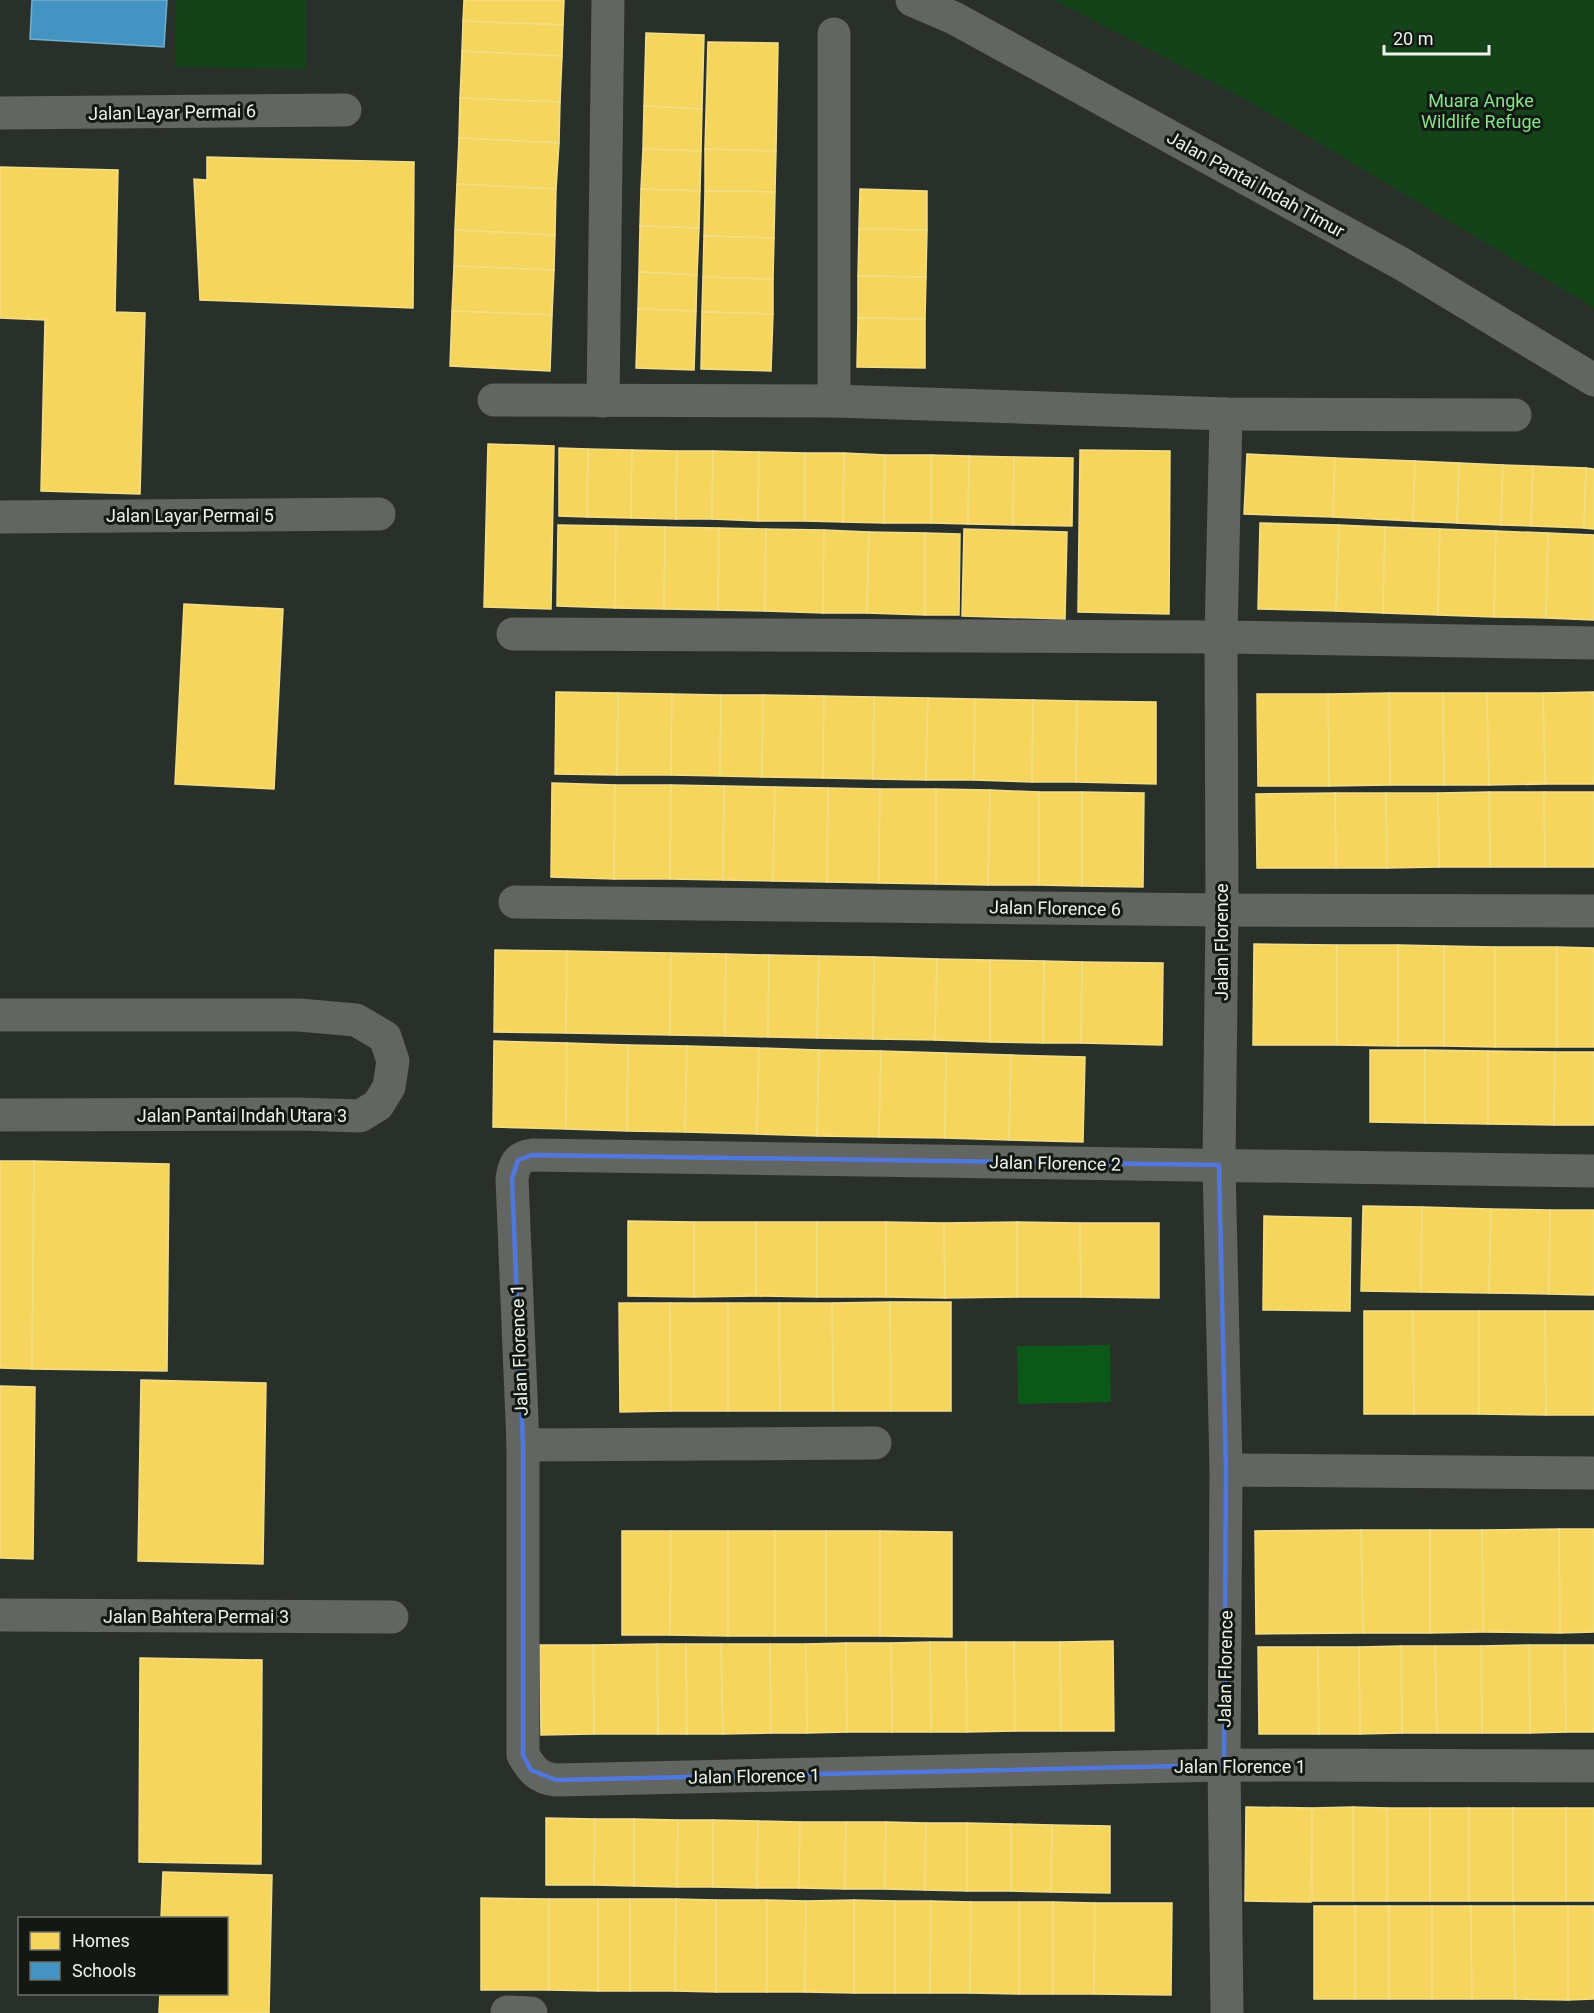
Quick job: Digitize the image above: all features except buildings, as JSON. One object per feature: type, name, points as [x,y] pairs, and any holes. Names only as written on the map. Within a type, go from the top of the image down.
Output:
[{"type":"street","points":[[603,401],[608,0]]},
{"type":"street","name":"Jalan Pantai Indah Timur","points":[[912,0],[954,18],[1402,264],[1594,380]]},
{"type":"street","points":[[834,34],[834,400]]},
{"type":"street","name":"Jalan Layar Permai 6","points":[[0,113],[345,110]]},
{"type":"street","points":[[494,400],[834,400],[1226,414],[1515,415]]},
{"type":"street","name":"Jalan Florence","points":[[1226,414],[1221,637],[1219,1165],[1227,1470],[1224,1765],[1227,2013]]},
{"type":"street","name":"Jalan Layar Permai 5","points":[[0,517],[379,514]]},
{"type":"street","points":[[513,634],[1221,637],[1594,643]]},
{"type":"street","name":"Jalan Florence 6","points":[[515,902],[1221,910],[1594,910]]},
{"type":"street","name":"Jalan Pantai Indah Utara 3","points":[[0,1015],[299,1015],[356,1020],[385,1037],[393,1061],[389,1087],[378,1105],[360,1116],[297,1114],[0,1115]]},
{"type":"street","name":"Jalan Florence 2","points":[[518,1160],[532,1155],[1594,1171]]},
{"type":"street","name":"Jalan Florence 1","points":[[518,1160],[513,1167],[512,1179],[523,1445],[523,1755],[531,1770],[543,1778],[568,1780],[1224,1765],[1594,1766]]},
{"type":"street","points":[[523,1445],[875,1443]]},
{"type":"street","points":[[1227,1470],[1594,1473]]},
{"type":"street","name":"Jalan Bahtera Permai 3","points":[[0,1615],[392,1617]]},
{"type":"street","points":[[507,2012],[531,2013]]},
{"type":"highlighted area","points":[[532,1155],[1219,1165],[1226,1470],[1224,1765],[556,1780],[531,1770],[523,1755],[523,1445],[512,1179],[518,1160]]},
{"type":"green space","points":[[176,0],[306,0],[306,69],[175,67]]},
{"type":"green space","name":"Muara Angke Wildlife Refuge","points":[[1054,0],[1594,0],[1594,308],[1247,100]]},
{"type":"shaded area","points":[[1110,1345],[1111,1402],[1018,1404],[1017,1346]]}]
